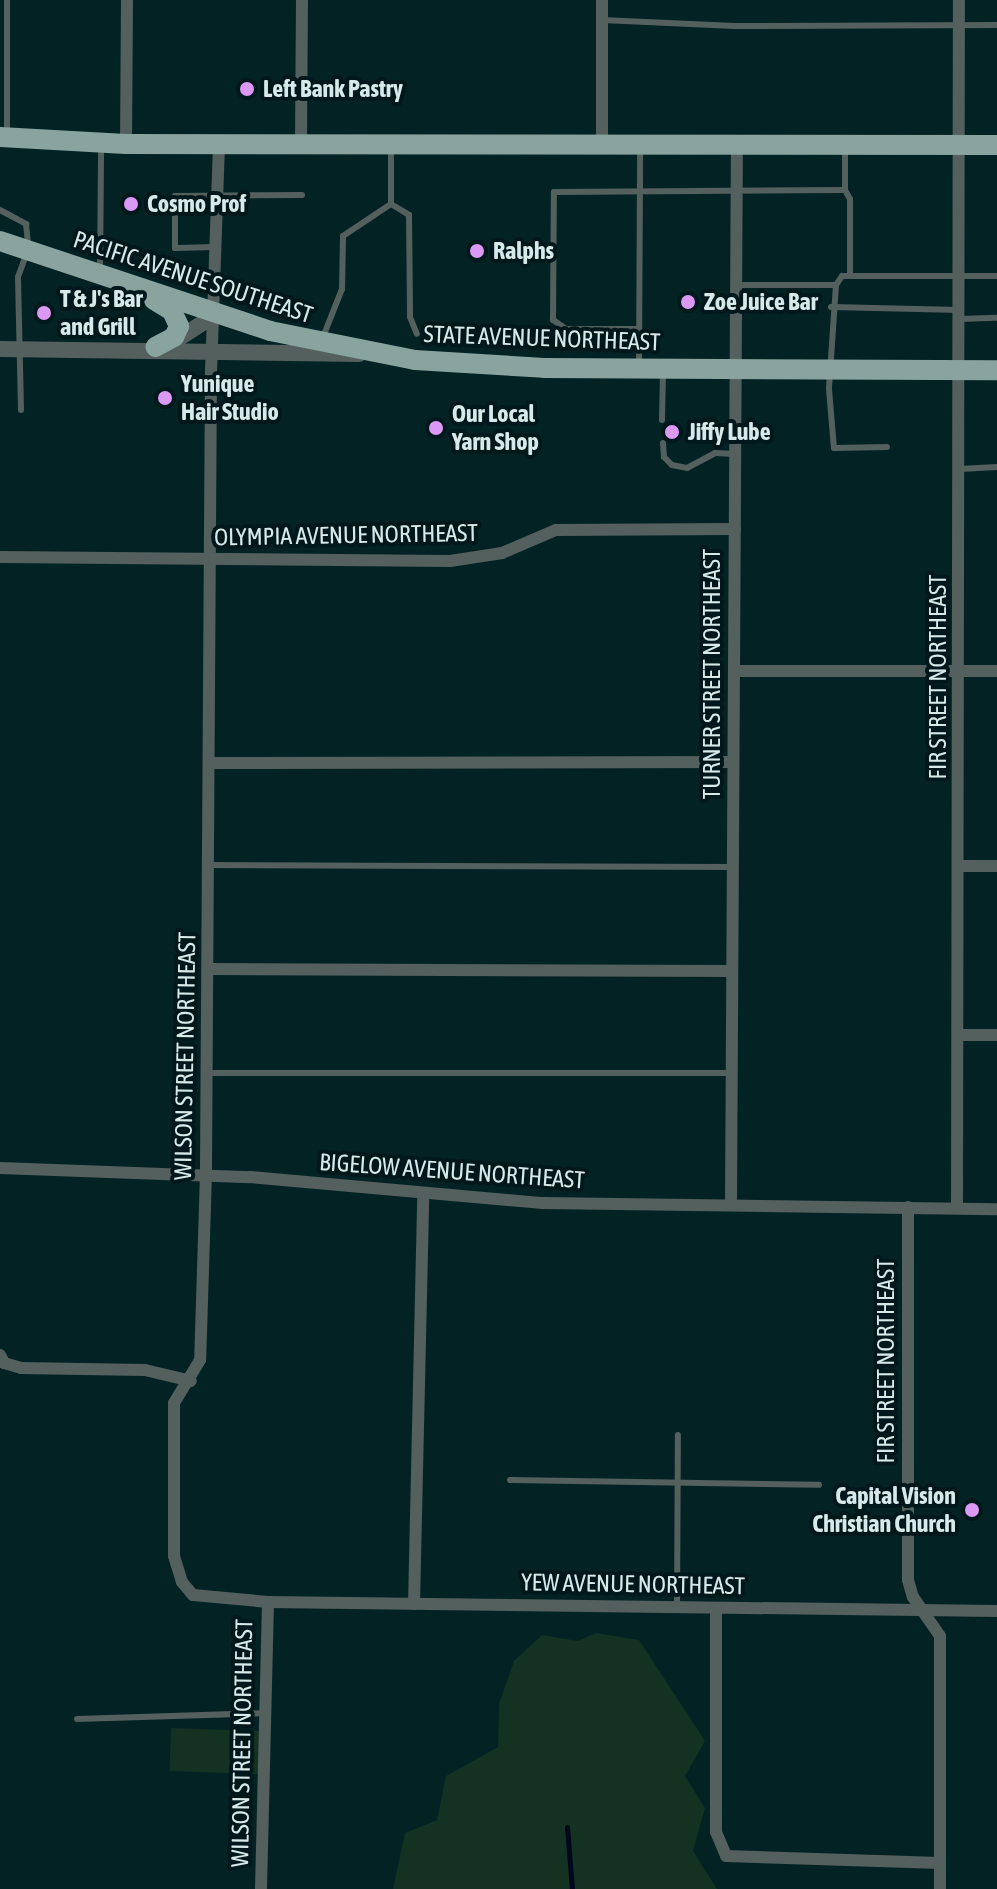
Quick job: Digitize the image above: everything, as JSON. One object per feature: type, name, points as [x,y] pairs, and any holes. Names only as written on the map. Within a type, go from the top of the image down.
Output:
[{"type":"main road","points":[[3,137],[126,144],[602,142],[997,145]]},
{"type":"main road","name":"PACIFIC AVENUE SOUTHEAST","points":[[0,241],[215,315],[322,344],[373,354]]},
{"type":"main road","points":[[109,279],[172,311],[178,319],[177,333],[155,347]]},
{"type":"main road","name":"STATE AVENUE NORTHEAST","points":[[373,354],[486,366],[997,370]]},
{"type":"street","points":[[126,144],[127,0]]},
{"type":"street","points":[[301,142],[302,0]]},
{"type":"street","points":[[602,0],[602,142]]},
{"type":"street","name":"FIR STREET NORTHEAST","points":[[957,1208],[959,0]]},
{"type":"street","name":"WILSON STREET NORTHEAST","points":[[219,144],[215,194],[215,315],[211,355],[209,1073],[202,1340],[191,1381],[174,1403],[174,1556],[182,1582],[193,1595],[268,1602],[261,1889]]},
{"type":"street","name":"TURNER STREET NORTHEAST","points":[[731,1204],[737,144]]},
{"type":"street","points":[[155,347],[181,341],[215,315]]},
{"type":"street","name":"STATE AVENUE NORTHEAST","points":[[0,349],[155,347]]},
{"type":"street","name":"STATE AVENUE NORTHEAST","points":[[38,349],[211,355],[373,354]]},
{"type":"street","name":"OLYMPIA AVENUE NORTHEAST","points":[[0,557],[450,561],[502,553],[556,530],[735,529]]},
{"type":"street","points":[[734,671],[997,671]]},
{"type":"street","points":[[210,763],[733,762]]},
{"type":"street","points":[[959,866],[997,866]]},
{"type":"street","points":[[209,969],[732,971]]},
{"type":"street","points":[[958,1035],[997,1035]]},
{"type":"street","name":"BIGELOW AVENUE NORTHEAST","points":[[0,1168],[206,1174],[543,1203],[997,1209]]},
{"type":"street","points":[[414,1604],[423,1194]]},
{"type":"street","name":"FIR STREET NORTHEAST","points":[[908,1207],[908,1580],[940,1636],[940,1889]]},
{"type":"street","points":[[2,1359],[47,1370],[145,1370],[191,1381]]},
{"type":"street","name":"YEW AVENUE NORTHEAST","points":[[268,1602],[997,1611]]},
{"type":"street","points":[[716,1608],[717,1845],[726,1856],[741,1859],[940,1863]]},
{"type":"lane","points":[[3,137],[7,0]]},
{"type":"lane","points":[[602,20],[735,26],[997,25]]},
{"type":"lane","points":[[101,143],[109,279]]},
{"type":"lane","points":[[391,143],[391,204]]},
{"type":"lane","points":[[640,143],[640,369]]},
{"type":"lane","points":[[845,145],[850,276]]},
{"type":"lane","points":[[639,329],[566,329],[553,320],[551,200],[561,188],[845,190]]},
{"type":"lane","points":[[215,247],[175,248],[175,196],[302,195]]},
{"type":"lane","points":[[391,204],[409,215],[410,317],[417,334]]},
{"type":"lane","points":[[322,344],[330,309],[342,289],[343,236],[391,204]]},
{"type":"lane","points":[[0,210],[26,224],[28,250],[18,277],[21,410]]},
{"type":"lane","points":[[736,285],[836,285],[850,276],[997,276]]},
{"type":"lane","points":[[836,285],[831,307],[830,369],[834,448],[887,447]]},
{"type":"lane","points":[[831,307],[997,318]]},
{"type":"lane","points":[[662,420],[663,369]]},
{"type":"lane","points":[[663,443],[664,457],[672,465],[687,468],[715,453],[735,454]]},
{"type":"lane","points":[[960,469],[997,467]]},
{"type":"lane","points":[[209,865],[733,867]]},
{"type":"lane","points":[[209,1073],[732,1073]]},
{"type":"lane","points":[[677,1607],[678,1435]]},
{"type":"lane","points":[[510,1480],[819,1485]]},
{"type":"lane","points":[[77,1719],[267,1713]]},
{"type":"green space","points":[[596,1633],[639,1640],[705,1741],[685,1776],[705,1808],[693,1851],[717,1889],[393,1889],[405,1833],[437,1820],[446,1776],[498,1747],[499,1704],[514,1661],[542,1635],[578,1641]]},
{"type":"green space","points":[[171,1728],[260,1731],[258,1774],[169,1771]]},
{"type":"waterway","points":[[567,1827],[572,1889]]},
{"type":"place","name":"Left Bank Pastry","points":[[247,89]]},
{"type":"place","name":"Cosmo Prof","points":[[131,204]]},
{"type":"place","name":"Ralphs","points":[[477,251]]},
{"type":"place","name":"Zoe Juice Bar","points":[[688,302]]},
{"type":"place","name":"T & J's Bar and Grill","points":[[44,313]]},
{"type":"place","name":"Yunique Hair Studio","points":[[165,398]]},
{"type":"place","name":"Our Local Yarn Shop","points":[[436,428]]},
{"type":"place","name":"Jiffy Lube","points":[[672,432]]},
{"type":"place","name":"Capital Vision Christian Church","points":[[972,1510]]}]
